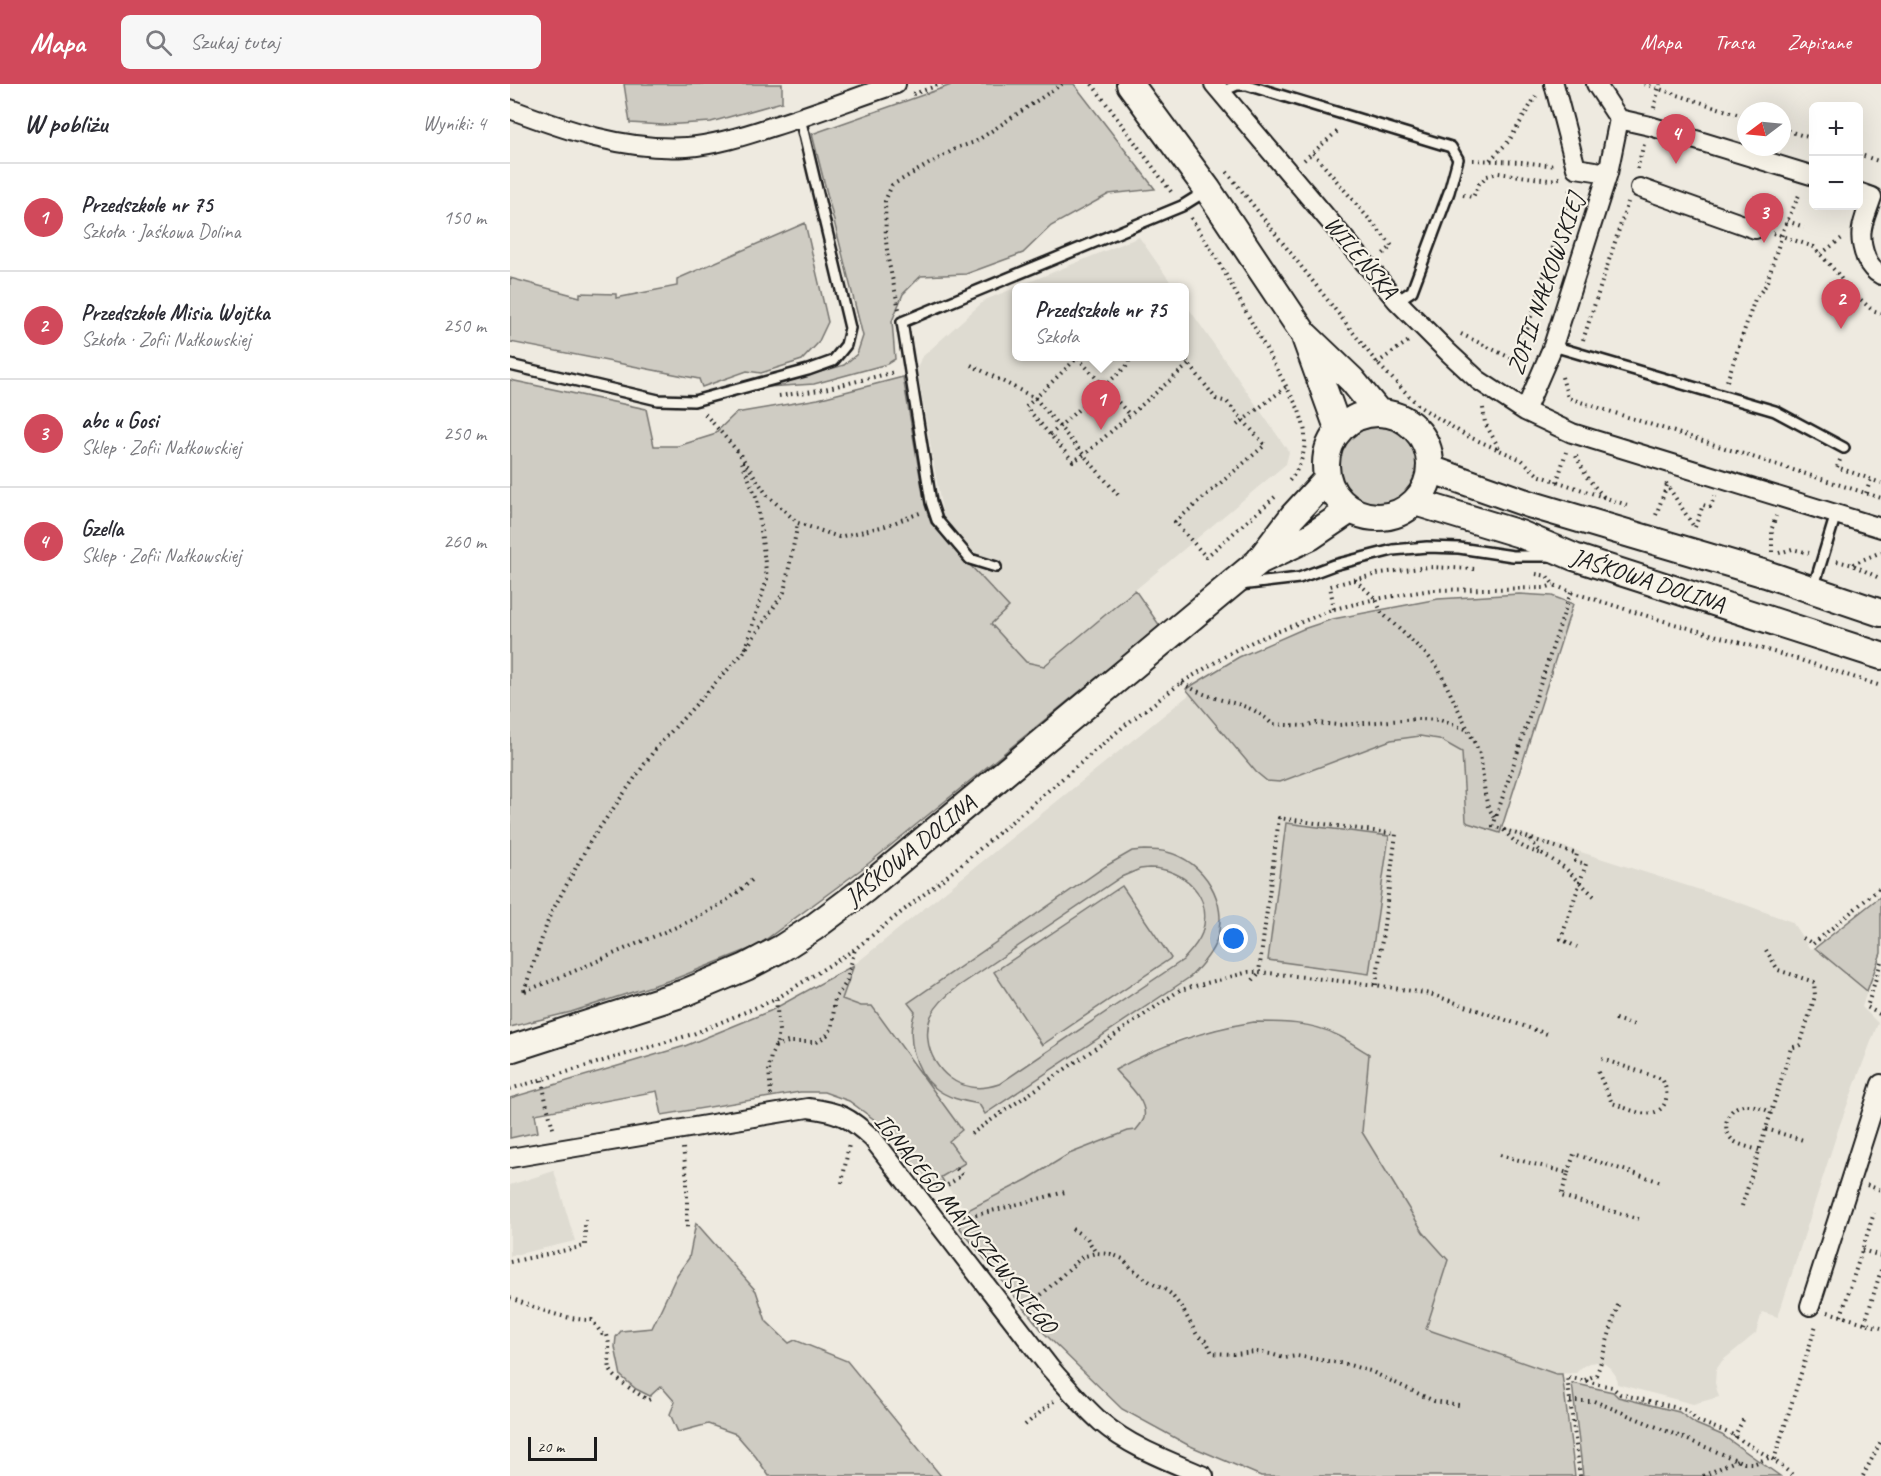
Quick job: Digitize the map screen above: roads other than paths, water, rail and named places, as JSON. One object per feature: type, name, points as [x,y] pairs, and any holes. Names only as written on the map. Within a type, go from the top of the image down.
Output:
[{"type":"street","points":[[510,109],[590,137],[664,147],[710,144],[753,133],[896,84]]},
{"type":"street","points":[[1130,84],[1208,190],[1304,334],[1352,380],[1379,413]]},
{"type":"street","name":"ZOFII NAŁKOWSKIEJ","points":[[1554,84],[1576,172],[1608,172]]},
{"type":"street","points":[[1596,84],[1619,119],[1650,126],[1809,175]]},
{"type":"street","name":"WILEŃSKA","points":[[1218,88],[1397,301],[1478,380],[1525,411]]},
{"type":"street","name":"ZOFII NAŁKOWSKIEJ","points":[[1525,411],[1553,346],[1608,172],[1619,119]]},
{"type":"street","points":[[1635,188],[1755,229]]},
{"type":"street","points":[[1863,194],[1872,197],[1861,228],[1861,244],[1868,264],[1881,275]]},
{"type":"street","points":[[1304,334],[1339,431]]},
{"type":"street","points":[[1525,411],[1572,433],[1881,528]]},
{"type":"street","points":[[1379,413],[1399,418],[1416,430],[1429,455],[1430,470],[1425,487],[1415,502],[1401,512],[1384,517],[1367,516],[1350,510],[1336,496],[1328,479],[1326,466],[1327,453],[1339,431],[1350,421],[1364,415],[1379,413]]},
{"type":"street","name":"JAŚKOWA DOLINA","points":[[1430,470],[1529,504],[1766,574],[1881,613]]},
{"type":"street","name":"JAŚKOWA DOLINA","points":[[510,1049],[684,993],[746,967],[813,928],[865,889],[1258,562],[1293,516],[1328,479]]},
{"type":"street","name":"JAŚKOWA DOLINA","points":[[1415,502],[1520,534],[1574,557],[1881,656]]},
{"type":"street","name":"JAŚKOWA DOLINA","points":[[1258,562],[1311,537],[1350,510]]},
{"type":"street","points":[[1815,1308],[1881,1083]]},
{"type":"street","name":"IGNACEGO MATUSZEWSKIEGO","points":[[510,1158],[808,1108],[832,1111],[852,1120],[873,1138],[1050,1368],[1102,1422],[1148,1452],[1204,1476]]},
{"type":"lane","points":[[1218,88],[1247,85],[1451,147],[1458,159],[1449,192],[1412,291],[1397,301]]},
{"type":"lane","points":[[510,365],[657,400],[694,401],[833,361],[846,345],[850,328],[800,118]]},
{"type":"lane","points":[[996,567],[970,559],[937,520],[902,322],[1182,206],[1208,190]]},
{"type":"lane","points":[[1553,346],[1775,411],[1842,453]]},
{"type":"lane","points":[[1813,590],[1836,514]]},
{"type":"lane","points":[[1228,587],[1299,578],[1344,562],[1393,550],[1415,548],[1459,548],[1513,556],[1574,557]]},
{"type":"place","name":"Gzella","points":[[1676,164]]},
{"type":"place","name":"abc u Gosi","points":[[1764,243]]},
{"type":"place","name":"Przedszkole Misia Wojtka","points":[[1841,329]]},
{"type":"place","name":"Przedszkole nr 75","points":[[1101,430]]}]
